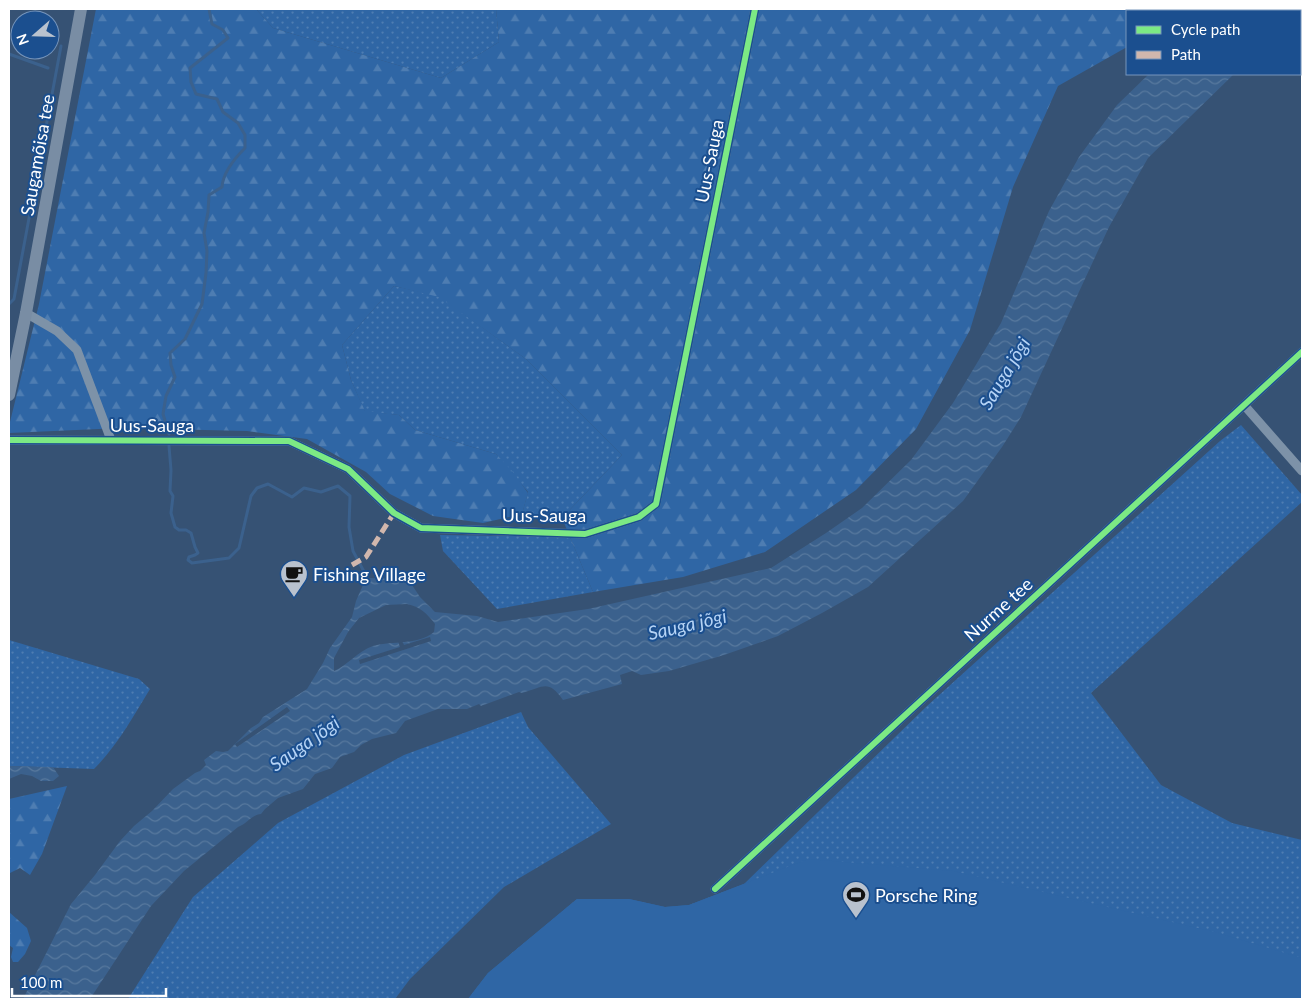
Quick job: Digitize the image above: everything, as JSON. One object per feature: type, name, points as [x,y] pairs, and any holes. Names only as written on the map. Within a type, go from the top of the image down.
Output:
[{"type":"street","name":"Saugamõisa tee","points":[[9,395],[26,313],[81,9]]},
{"type":"street","name":"Uus-Sauga","points":[[9,440],[289,441],[348,469],[394,513],[421,528],[585,534],[640,517],[656,504],[755,9]]},
{"type":"street","points":[[26,313],[57,331],[77,350],[111,440]]},
{"type":"street","name":"Nurme tee","points":[[715,889],[1302,352]]},
{"type":"street","points":[[1244,405],[1302,471]]},
{"type":"green space","points":[[96,9],[256,9],[273,28],[441,78],[499,42],[496,9],[1193,9],[1126,10],[1126,48],[1058,86],[1013,187],[970,330],[916,429],[856,490],[765,552],[683,577],[593,592],[562,518],[622,455],[526,359],[439,297],[394,286],[342,345],[351,380],[365,411],[399,415],[415,430],[496,454],[513,472],[528,493],[522,514],[483,523],[433,516],[390,494],[366,472],[307,439],[247,431],[121,428],[9,433],[9,426],[39,304]]},
{"type":"green space","points":[[256,9],[496,9],[499,42],[441,78],[273,28]]},
{"type":"green space","points":[[394,286],[439,296],[526,359],[622,455],[562,518],[522,514],[528,492],[496,454],[415,430],[399,415],[365,412],[351,380],[342,345]]},
{"type":"green space","points":[[1241,425],[1302,495],[1302,502],[1091,693],[1161,785],[1232,823],[1302,840],[1302,999],[468,999],[488,973],[577,899],[629,899],[665,907],[689,905],[744,884],[927,706],[1220,441]]},
{"type":"green space","points":[[440,535],[570,537],[593,592],[497,609],[443,551]]},
{"type":"green space","points":[[9,640],[139,679],[150,689],[117,741],[94,769],[9,766]]},
{"type":"green space","points":[[521,712],[528,727],[611,824],[504,887],[410,979],[395,999],[128,999],[193,897],[278,823],[404,755]]},
{"type":"green space","points":[[67,786],[42,854],[30,875],[20,868],[10,873],[9,883],[9,799]]},
{"type":"green space","name":"Porsche Ring","points":[[808,859],[953,871],[1215,932],[1302,958],[1302,999],[468,999],[488,973],[577,899],[629,899],[665,907],[689,905]]},
{"type":"green space","points":[[9,912],[27,928],[31,941],[25,954],[18,962],[13,962],[11,957],[13,948],[9,945]]},
{"type":"water","name":"Sauga jõgi","points":[[1148,75],[1233,75],[1148,158],[1109,227],[1021,417],[1002,447],[963,501],[868,587],[778,636],[724,655],[669,671],[641,675],[632,671],[620,675],[622,684],[563,700],[553,689],[545,686],[522,693],[519,692],[481,706],[479,704],[467,709],[438,709],[405,721],[396,733],[372,739],[361,745],[354,752],[340,757],[332,768],[315,774],[303,789],[278,798],[261,814],[254,816],[238,827],[184,871],[151,906],[90,999],[23,999],[71,904],[120,841],[173,789],[200,771],[206,765],[204,760],[216,751],[228,751],[251,728],[259,723],[263,717],[307,689],[330,648],[352,617],[356,601],[366,578],[408,579],[420,597],[435,612],[477,616],[498,622],[588,609],[771,568],[862,508],[911,460],[953,403],[1001,323],[1049,211],[1079,157],[1117,105]],"holes":[[[407,604],[423,611],[435,624],[434,632],[412,641],[373,646],[334,671],[334,658],[348,632],[359,618],[386,605]]]},
{"type":"water","points":[[9,766],[53,767],[59,776],[53,781],[41,781],[32,776],[21,774],[9,779]]},
{"type":"pier","points":[[430,637],[431,641],[360,664],[359,660],[400,647],[398,641],[402,641],[404,645]]},
{"type":"pier","points":[[287,707],[290,711],[237,747],[235,744]]},
{"type":"waterway","points":[[169,434],[163,414],[166,396],[175,377],[170,353],[185,339],[202,304],[207,251],[204,233],[209,195],[222,187],[227,171],[245,148],[245,135],[238,123],[223,112],[217,99],[196,94],[191,82],[190,68],[228,38],[223,30],[212,24],[209,9]]},
{"type":"waterway","points":[[9,304],[14,299],[61,46]]},
{"type":"waterway","points":[[9,54],[48,68]]},
{"type":"waterway","points":[[169,446],[170,491],[173,496],[171,513],[175,527],[191,533],[198,553],[189,557],[188,560],[192,563],[229,558],[239,548],[251,496],[257,488],[268,484],[292,497],[304,488],[321,492],[338,486],[350,496],[349,527],[353,551],[369,581]]},
{"type":"marked path","points":[[352,565],[366,557],[394,513]]},
{"type":"cycle path","points":[[9,440],[289,441],[348,469],[394,513],[421,528],[585,534],[639,517],[656,504],[755,9]]},
{"type":"cycle path","points":[[715,889],[1302,352]]},
{"type":"place","name":"Fishing Village","points":[[294,598]]},
{"type":"place","name":"Porsche Ring","points":[[856,919]]}]
